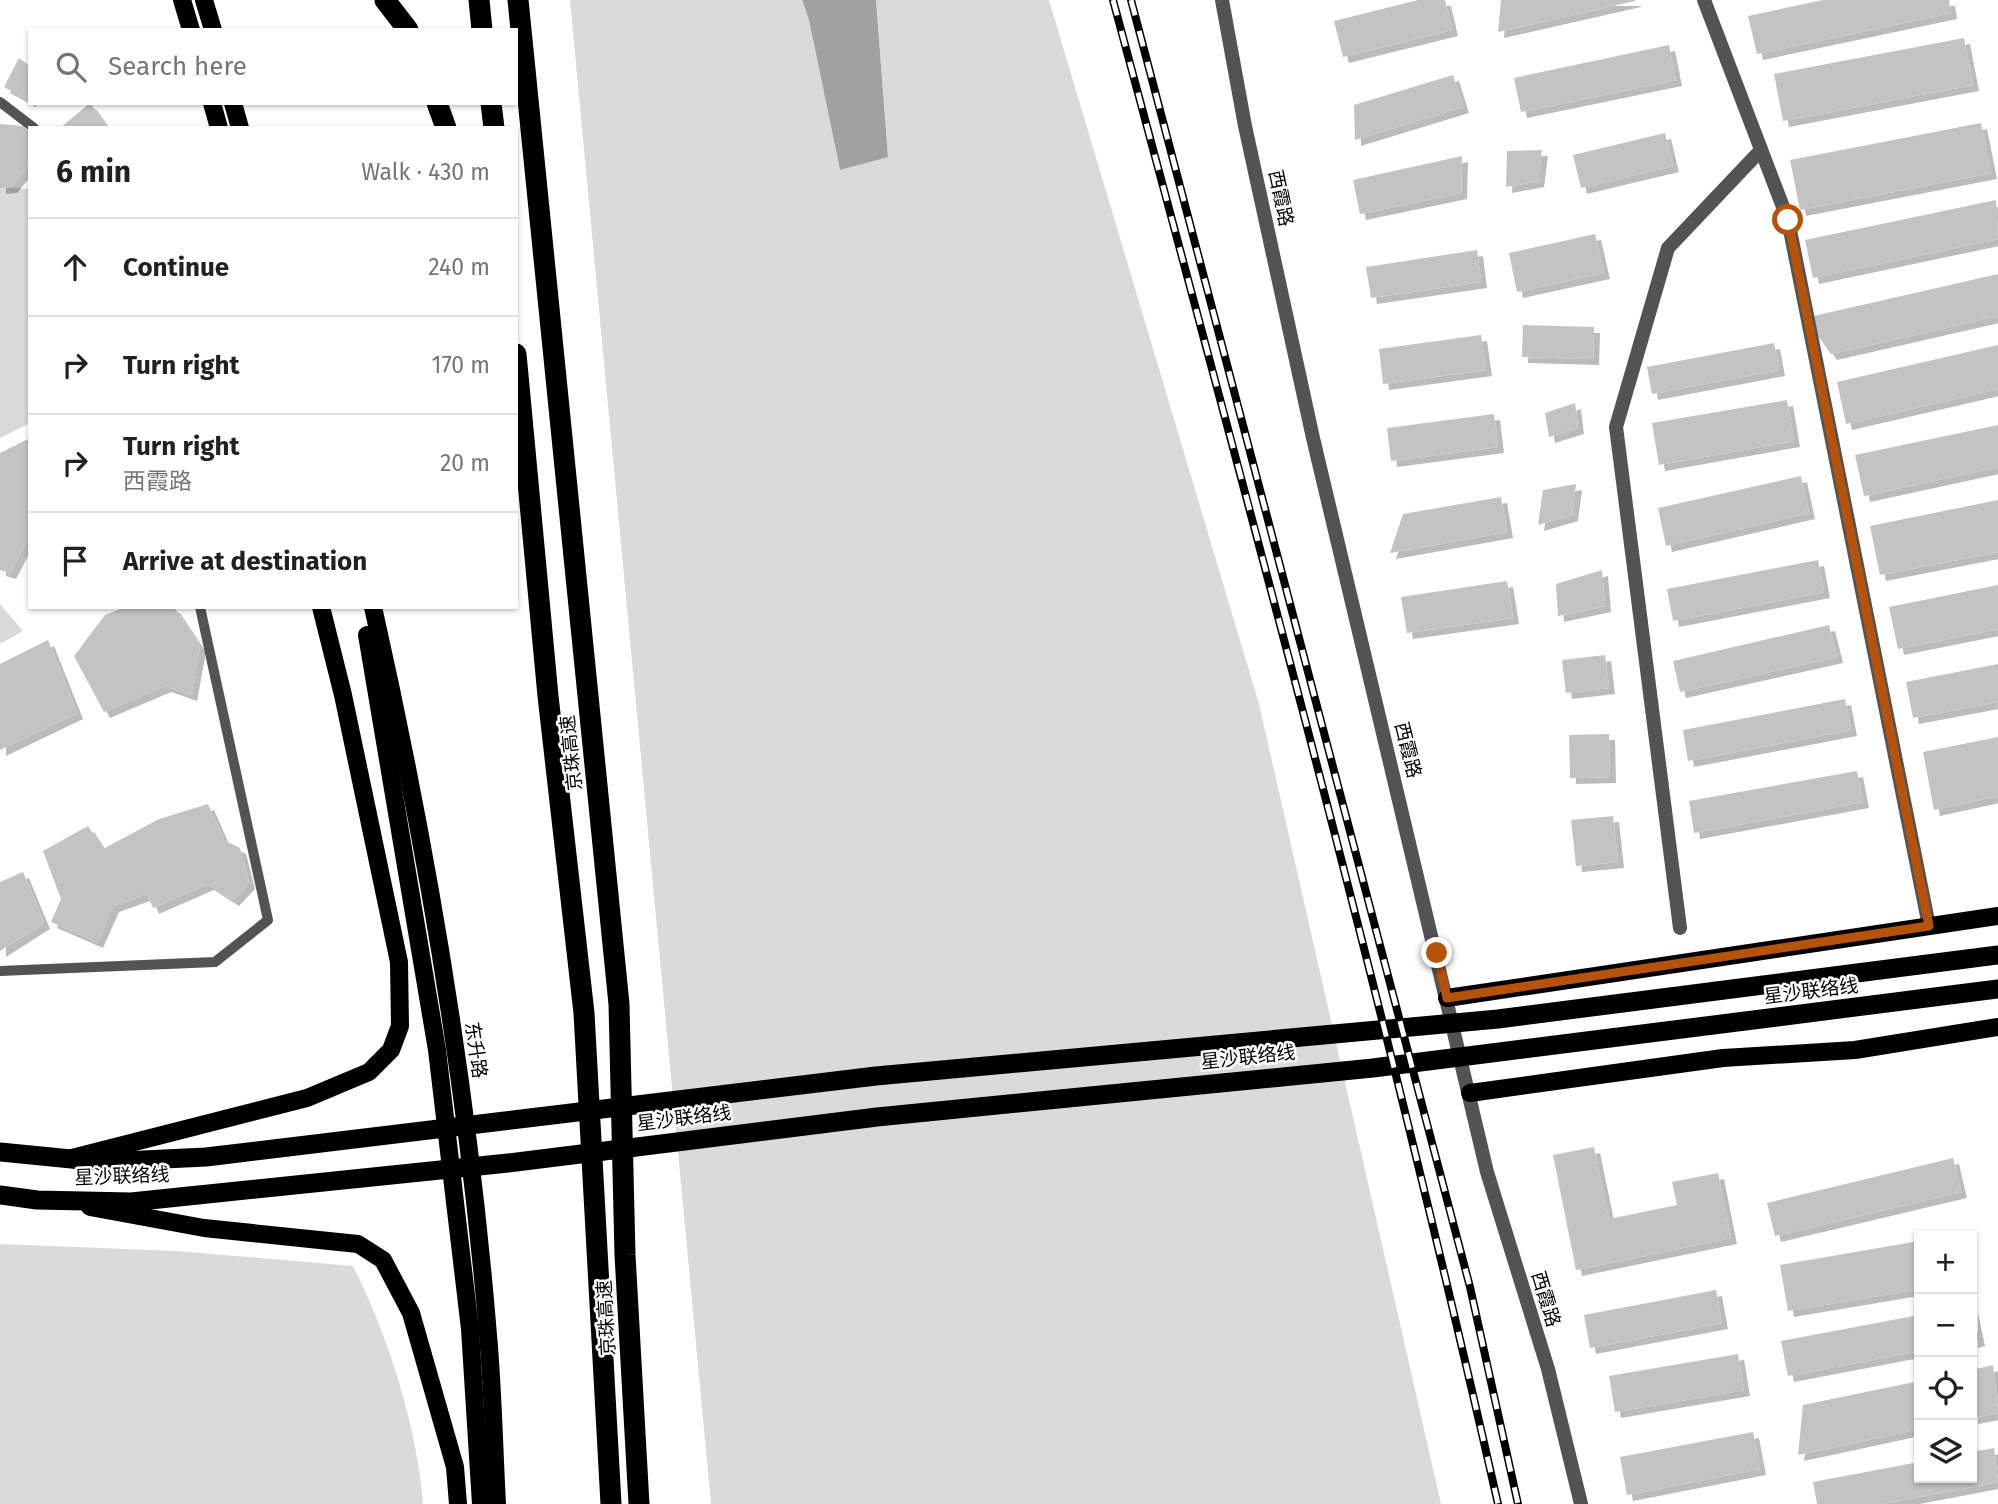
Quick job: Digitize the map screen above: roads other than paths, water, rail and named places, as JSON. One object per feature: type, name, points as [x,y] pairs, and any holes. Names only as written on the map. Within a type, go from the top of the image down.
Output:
[{"type":"highway","points":[[385,0],[406,28]]},
{"type":"highway","points":[[478,0],[482,28]]},
{"type":"highway","name":"京珠高速","points":[[519,5],[619,1004],[625,1255],[639,1504]]},
{"type":"highway","points":[[438,105],[445,126]]},
{"type":"highway","points":[[491,105],[494,126]]},
{"type":"highway","name":"京珠高速","points":[[518,375],[548,696],[584,1013],[611,1504]]},
{"type":"highway","points":[[518,494],[548,696]]},
{"type":"highway","points":[[0,1152],[102,1162],[206,1157],[876,1076],[1497,1019],[1998,954]]},
{"type":"highway","name":"星沙联络线","points":[[0,1195],[52,1200],[131,1202],[508,1163],[877,1117],[1373,1068],[1998,989]]},
{"type":"main road","points":[[183,0],[190,28]]},
{"type":"main road","points":[[204,0],[211,28]]},
{"type":"main road","points":[[213,105],[218,126]]},
{"type":"main road","points":[[234,105],[239,126]]},
{"type":"main road","points":[[70,1159],[307,1098],[369,1072],[391,1050],[400,1026],[399,962],[343,695],[322,609]]},
{"type":"main road","name":"东升路","points":[[361,609],[446,1048],[488,1334],[497,1504]]},
{"type":"main road","name":"东升路","points":[[373,609],[423,842],[446,1048],[470,1329],[481,1504]]},
{"type":"main road","points":[[1447,998],[1998,916]]},
{"type":"main road","points":[[1470,1093],[1723,1058],[1854,1050],[1998,1027]]},
{"type":"main road","points":[[52,1200],[204,1228],[358,1244],[383,1260],[411,1313],[455,1466],[458,1504]]},
{"type":"street","name":"西霞路","points":[[1222,0],[1245,127],[1313,438],[1487,1172],[1548,1369],[1581,1504]]},
{"type":"street","points":[[1704,0],[1788,220],[1929,926]]},
{"type":"street","points":[[1680,928],[1616,426],[1668,248],[1761,150]]},
{"type":"lane","points":[[0,102],[31,126]]},
{"type":"lane","points":[[0,971],[215,962],[268,920],[200,609]]},
{"type":"railway","points":[[1113,0],[1264,562],[1361,938],[1409,1126],[1498,1504]]},
{"type":"railway","points":[[1131,0],[1470,1287],[1518,1504]]}]
